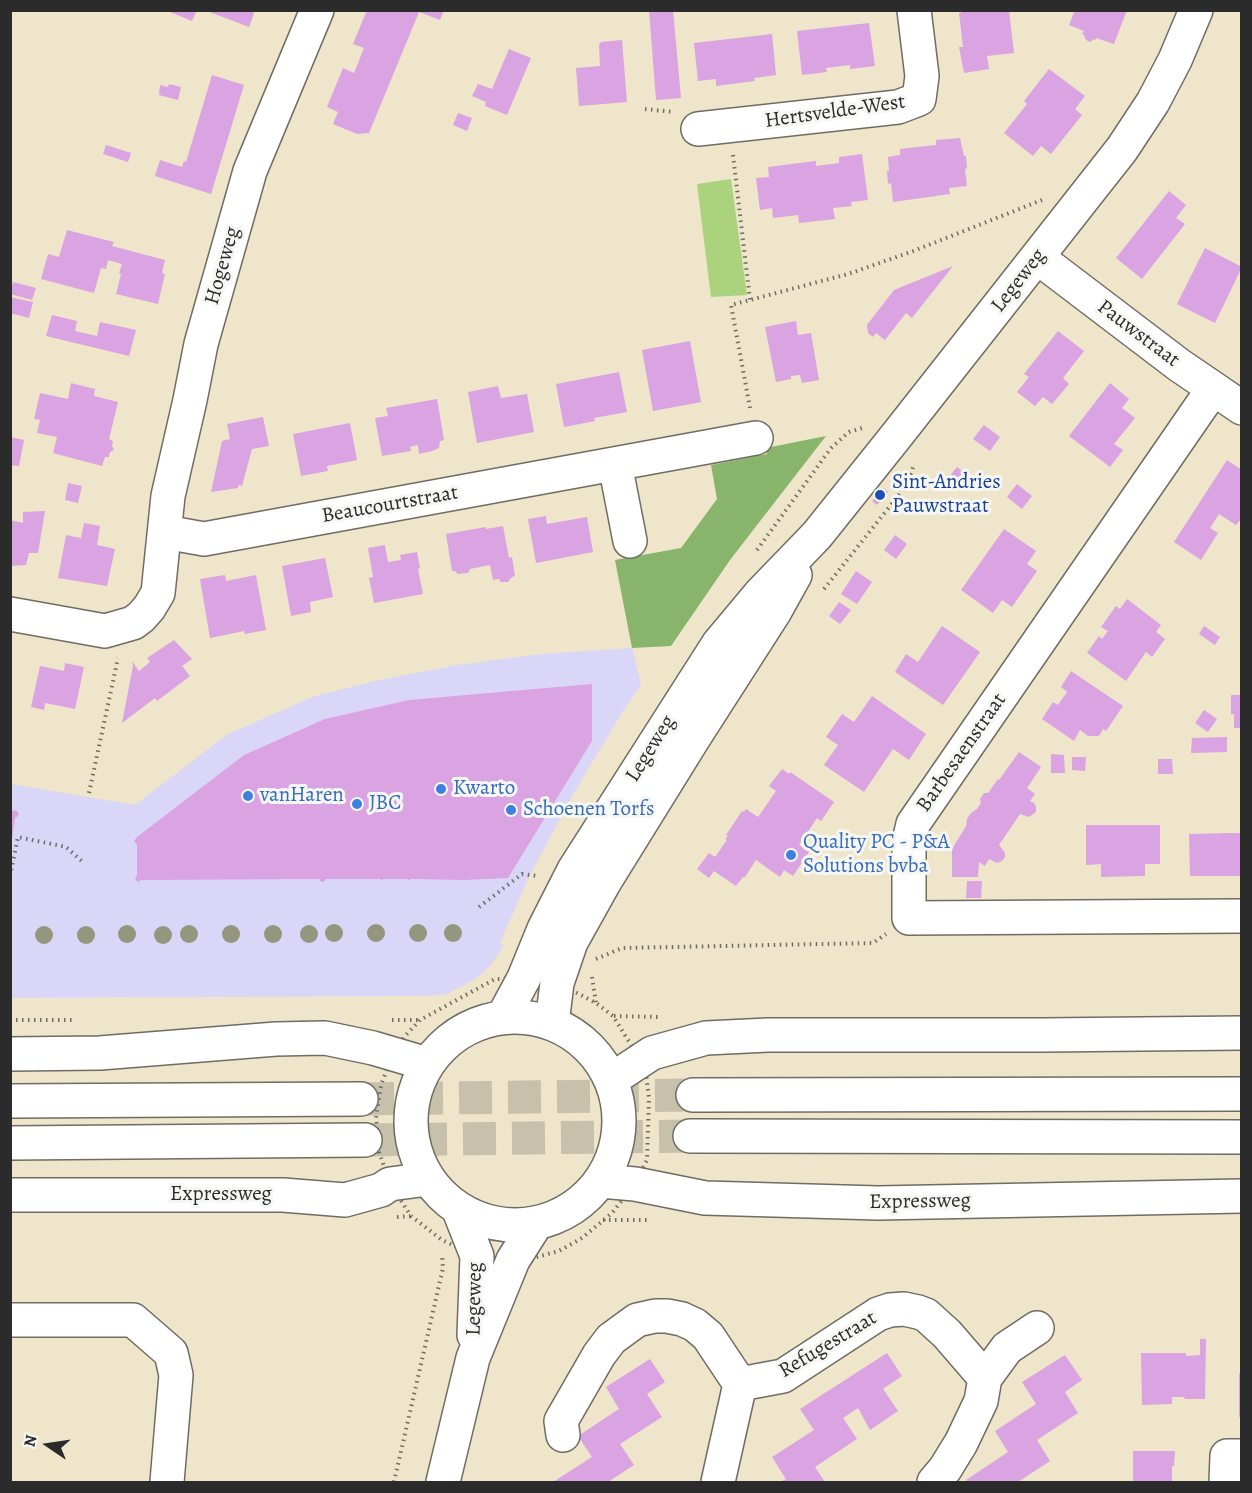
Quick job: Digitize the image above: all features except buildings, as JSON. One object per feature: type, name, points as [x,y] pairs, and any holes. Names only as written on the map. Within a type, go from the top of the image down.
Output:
[{"type":"main road","name":"Hogeweg","points":[[125,625],[141,617],[158,593],[168,496],[201,344],[250,171],[317,10]]},
{"type":"main road","name":"Hertsvelde-West","points":[[714,127],[898,107],[919,99],[922,76],[914,10]]},
{"type":"main road","name":"Legeweg","points":[[503,1017],[524,978],[544,929],[574,870],[719,643],[760,594],[816,535],[1122,149],[1153,102],[1175,60],[1196,10]]},
{"type":"main road","name":"Pauwstraat","points":[[1037,257],[1242,408]]},
{"type":"main road","name":"Barbesaenstraat","points":[[909,918],[909,841],[913,824],[1214,389]]},
{"type":"main road","name":"Beaucourtstraat","points":[[165,532],[204,539],[756,438]]},
{"type":"main road","points":[[615,464],[630,542]]},
{"type":"main road","name":"Legeweg","points":[[552,1023],[557,983],[571,942],[604,882],[775,611],[816,535]]},
{"type":"main road","points":[[10,614],[105,631],[125,625]]},
{"type":"main road","points":[[909,918],[1242,915]]},
{"type":"main road","points":[[503,1017],[528,1017],[552,1023],[577,1037],[598,1058],[611,1080],[618,1104],[619,1133],[612,1160],[600,1181],[579,1203],[534,1227],[482,1220],[462,1211],[436,1190],[416,1156],[411,1124],[415,1090],[427,1064],[446,1043],[473,1025],[503,1017]]},
{"type":"main road","points":[[611,1080],[652,1053],[706,1038],[768,1035],[1242,1033]]},
{"type":"main road","points":[[10,1054],[100,1053],[276,1039],[326,1038],[373,1048],[427,1064]]},
{"type":"main road","points":[[693,1095],[1242,1094]]},
{"type":"main road","points":[[10,1101],[361,1099]]},
{"type":"main road","points":[[690,1136],[1242,1137]]},
{"type":"main road","points":[[10,1143],[365,1140]]},
{"type":"main road","name":"Expressweg","points":[[10,1196],[283,1195],[345,1200],[381,1190],[390,1184],[428,1179]]},
{"type":"main road","name":"Expressweg","points":[[600,1181],[635,1184],[705,1198],[878,1203],[1242,1196]]},
{"type":"main road","name":"Legeweg","points":[[458,1208],[477,1256],[473,1358]]},
{"type":"main road","name":"Legeweg","points":[[443,1482],[473,1358],[513,1260],[534,1227]]},
{"type":"main road","name":"Refugestraat","points":[[740,1384],[783,1376],[878,1314],[904,1309],[926,1315],[936,1323],[985,1378]]},
{"type":"main road","points":[[562,1435],[561,1421],[599,1355],[611,1339],[638,1320],[655,1316],[682,1319],[695,1325],[708,1336],[740,1384],[718,1482]]},
{"type":"main road","points":[[10,1320],[133,1320],[171,1353],[176,1375],[167,1482]]},
{"type":"main road","points":[[934,1482],[945,1469],[965,1434],[981,1401],[985,1378],[1007,1347],[1037,1328]]},
{"type":"main road","points":[[1226,1482],[1227,1456],[1242,1456]]},
{"type":"path","points":[[714,127],[750,300]]},
{"type":"path","points":[[756,438],[731,305],[848,274],[916,250],[1052,196]]},
{"type":"path","points":[[89,794],[125,625]]},
{"type":"path","points":[[10,876],[18,837],[66,847],[84,863]]},
{"type":"path","points":[[478,908],[522,874],[545,877]]},
{"type":"path","points":[[594,960],[622,948],[873,944],[909,918]]},
{"type":"path","points":[[603,1220],[612,1213],[635,1184],[647,1160],[649,1098],[646,1074],[641,1061],[613,1016]]},
{"type":"path","points":[[411,1216],[390,1184],[379,1152],[376,1118],[381,1085],[393,1054],[420,1020]]},
{"type":"path","points":[[394,1482],[443,1268],[442,1240]]},
{"type":"shaded area","points":[[632,648],[641,684],[571,798],[529,877],[500,943],[503,945],[500,952],[489,967],[475,979],[445,995],[11,998],[10,784],[135,805],[228,734],[315,696],[375,681],[457,665],[541,654]]},
{"type":"green space","points":[[731,179],[747,295],[711,297],[697,184]]},
{"type":"green space","points":[[826,436],[730,560],[671,646],[632,648],[615,560],[681,548],[717,499],[711,465],[767,454],[766,448]]},
{"type":"tunnel","points":[[361,1099],[693,1095]]},
{"type":"tunnel","points":[[365,1140],[690,1136]]},
{"type":"place","name":"Sint-Andries Pauwstraat","points":[[880,495]]},
{"type":"place","name":"Kwarto","points":[[441,789]]},
{"type":"place","name":"vanHaren","points":[[248,796]]},
{"type":"place","name":"JBC","points":[[357,804]]},
{"type":"place","name":"Schoenen Torfs","points":[[511,810]]},
{"type":"place","name":"Quality PC - P&A Solutions bvba","points":[[791,855]]}]
